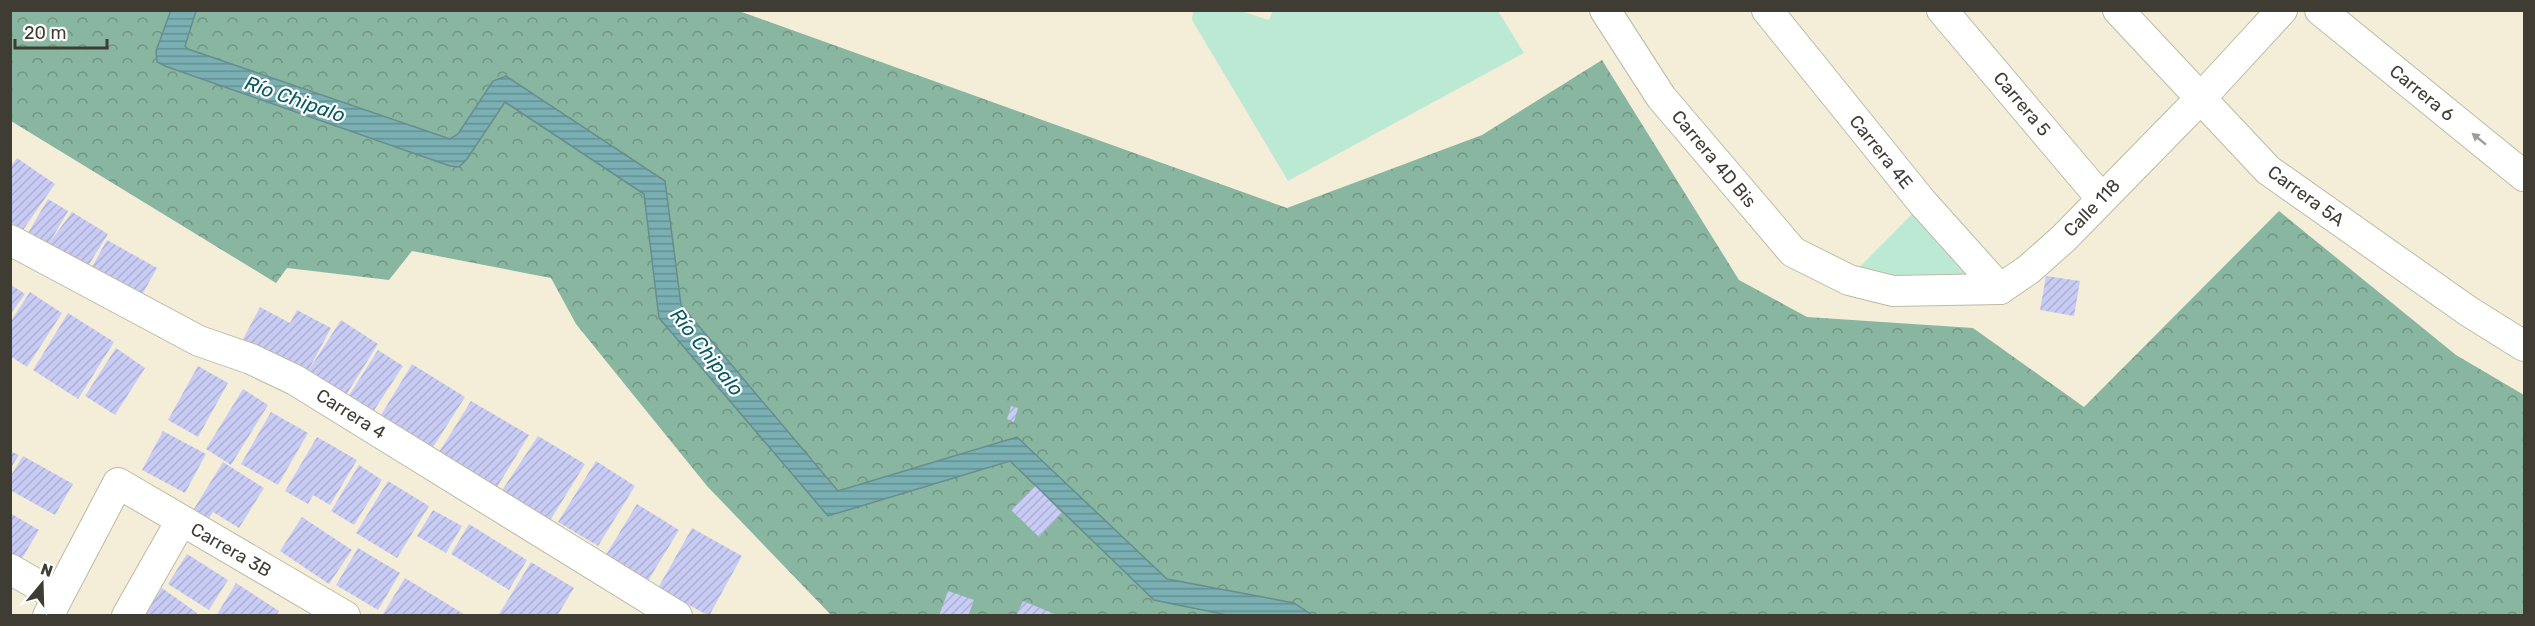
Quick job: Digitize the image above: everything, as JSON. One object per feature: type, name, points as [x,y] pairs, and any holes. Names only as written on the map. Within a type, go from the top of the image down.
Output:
[{"type":"street","name":"Carrera 4D Bis","points":[[1605,10],[1661,97],[1793,252],[1849,280],[1893,291],[2000,289]]},
{"type":"street","name":"Carrera 4E","points":[[1767,10],[1922,202],[2000,289]]},
{"type":"street","name":"Carrera 5","points":[[1942,10],[2101,198]]},
{"type":"street","name":"Carrera 5A","points":[[2118,10],[2268,170],[2468,311],[2524,346]]},
{"type":"street","name":"Calle 118","points":[[2000,289],[2028,270],[2049,251],[2200,99],[2282,10]]},
{"type":"street","name":"Carrera 6","points":[[2320,10],[2524,176]]},
{"type":"street","name":"Carrera 4","points":[[10,240],[199,341],[251,359],[296,380],[677,615]]},
{"type":"street","name":"Carrera 3B","points":[[52,606],[118,483],[345,615]]},
{"type":"street","points":[[127,615],[181,521]]},
{"type":"street","points":[[10,569],[52,606]]},
{"type":"green space","points":[[1193,10],[1241,11],[1269,20],[1273,10],[1498,11],[1524,53],[1288,181],[1192,20]]},
{"type":"green space","points":[[10,11],[739,11],[1287,208],[1482,135],[1602,60],[1739,280],[1807,317],[1973,328],[2084,407],[2279,211],[2456,355],[2524,395],[2524,615],[831,615],[707,486],[576,324],[551,278],[412,251],[389,280],[287,268],[276,283],[11,121]]},
{"type":"green space","points":[[1920,206],[1982,282],[1843,284]]},
{"type":"water","name":"Río Chipalo","points":[[171,10],[196,11],[185,46],[188,49],[450,139],[458,134],[493,81],[506,76],[665,181],[681,305],[838,491],[1017,437],[1167,579],[1294,603],[1312,615],[1227,615],[1154,600],[1010,461],[828,516],[659,318],[644,194],[505,102],[467,159],[459,167],[450,166],[165,66],[157,62],[156,51]]},
{"type":"building","points":[[17,158],[55,184],[23,230],[10,222],[10,167]]},
{"type":"building","points":[[48,199],[68,211],[50,242],[72,212],[108,234],[85,271],[28,233]]},
{"type":"building","points":[[107,240],[157,268],[138,302],[88,274]]},
{"type":"building","points":[[2046,276],[2080,281],[2074,316],[2040,310]]},
{"type":"building","points":[[10,284],[25,294],[10,315]]},
{"type":"building","points":[[30,292],[62,313],[27,367],[10,356],[10,322]]},
{"type":"building","points":[[260,307],[290,323],[297,310],[331,328],[308,371],[341,320],[378,344],[343,400],[242,341]]},
{"type":"building","points":[[68,313],[114,342],[78,399],[33,370]]},
{"type":"building","points":[[116,348],[145,368],[115,415],[85,396]]},
{"type":"building","points":[[378,350],[403,366],[373,412],[348,397]]},
{"type":"building","points":[[412,364],[465,397],[430,452],[378,420]]},
{"type":"building","points":[[198,366],[228,383],[198,437],[168,420]]},
{"type":"building","points":[[243,389],[268,405],[231,465],[206,449]]},
{"type":"building","points":[[471,401],[529,435],[494,492],[436,457]]},
{"type":"building","points":[[1011,406],[1018,408],[1014,422],[1007,419]]},
{"type":"building","points":[[271,412],[308,433],[278,485],[241,464]]},
{"type":"building","points":[[163,431],[206,454],[185,493],[142,470]]},
{"type":"building","points":[[538,436],[585,464],[548,524],[499,495]]},
{"type":"building","points":[[317,437],[357,460],[330,505],[313,495],[308,504],[285,491]]},
{"type":"building","points":[[10,451],[19,455],[10,469]]},
{"type":"building","points":[[23,456],[73,484],[55,515],[10,490],[10,477]]},
{"type":"building","points":[[596,461],[635,486],[598,546],[558,522]]},
{"type":"building","points":[[223,462],[264,488],[239,528],[213,512],[207,521],[192,512]]},
{"type":"building","points":[[359,465],[382,480],[354,525],[331,511]]},
{"type":"building","points":[[388,481],[429,506],[397,558],[356,533]]},
{"type":"building","points":[[1035,486],[1062,513],[1039,537],[1011,510]]},
{"type":"building","points":[[637,504],[679,530],[646,584],[604,558]]},
{"type":"building","points":[[433,510],[462,526],[446,553],[417,536]]},
{"type":"building","points":[[10,513],[39,530],[15,570],[10,568]]},
{"type":"building","points":[[302,517],[352,550],[329,584],[280,551]]},
{"type":"building","points":[[469,524],[527,560],[509,590],[451,554]]},
{"type":"building","points":[[692,528],[742,556],[709,616],[658,588]]},
{"type":"building","points":[[358,548],[400,573],[378,610],[336,585]]},
{"type":"building","points":[[187,554],[228,580],[209,610],[168,584]]},
{"type":"building","points":[[531,562],[574,588],[557,616],[498,616]]},
{"type":"building","points":[[405,578],[467,616],[383,614]]},
{"type":"building","points":[[236,583],[279,611],[276,616],[216,616]]},
{"type":"building","points":[[162,588],[197,613],[195,616],[144,616]]},
{"type":"building","points":[[948,591],[974,600],[968,616],[939,616]]},
{"type":"building","points":[[1023,601],[1057,615],[1057,616],[1016,616]]}]
